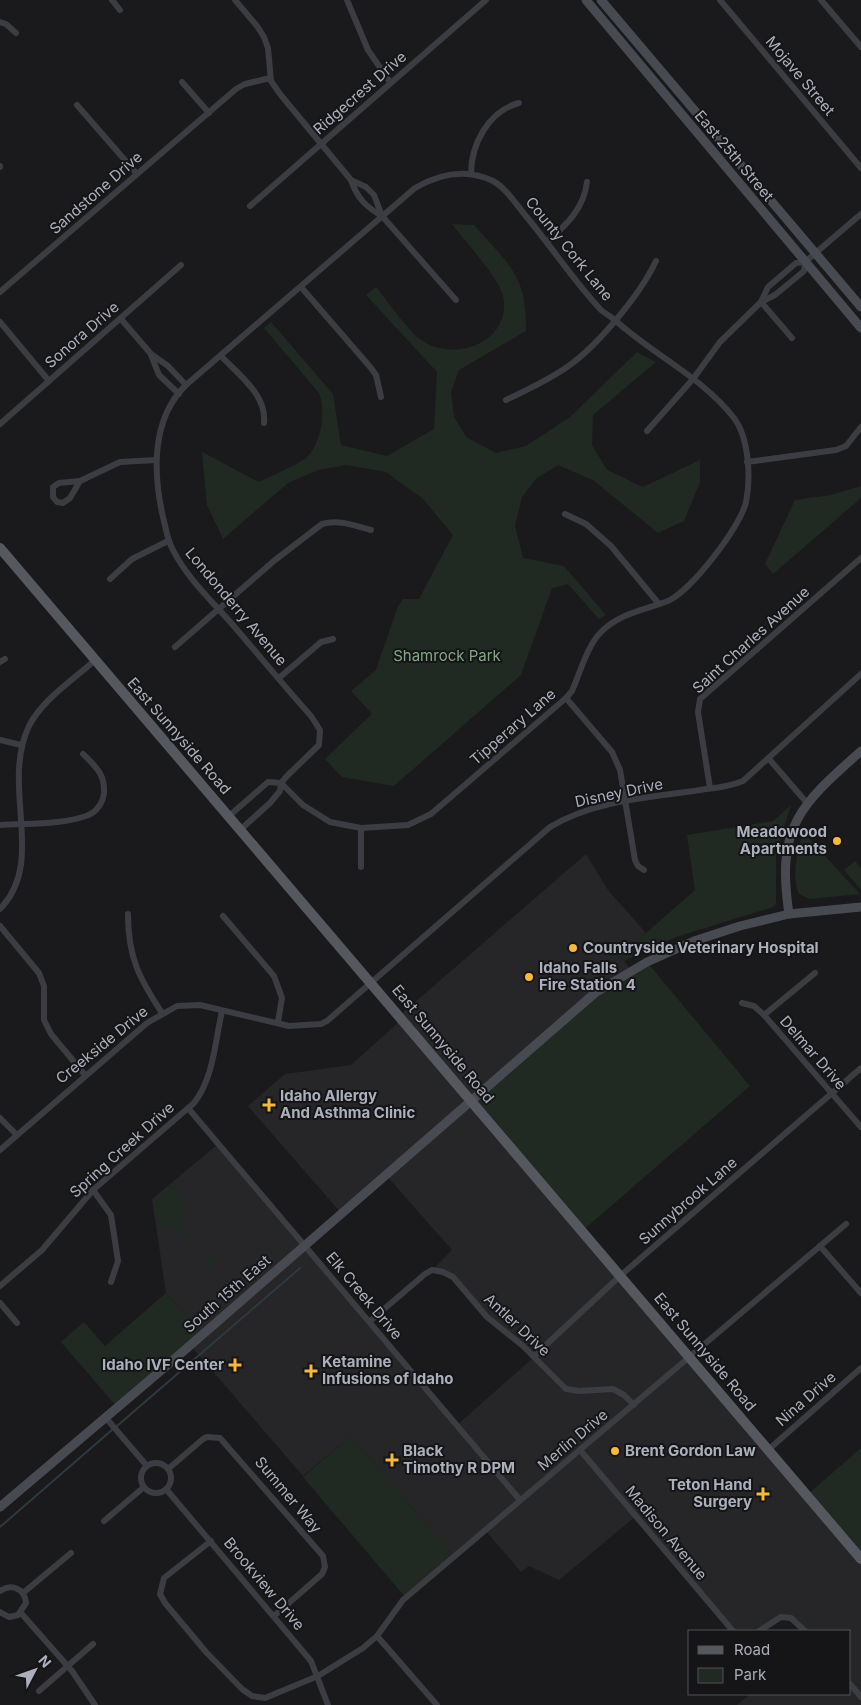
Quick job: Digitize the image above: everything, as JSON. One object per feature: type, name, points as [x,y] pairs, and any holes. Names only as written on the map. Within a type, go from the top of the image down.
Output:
[{"type":"main road","name":"East 25th Street","points":[[586,0],[861,328]]},
{"type":"main road","name":"East 25th Street","points":[[601,0],[861,307]]},
{"type":"main road","name":"East Sunnyside Road","points":[[0,548],[94,661],[371,982],[861,1560]]},
{"type":"main road","points":[[789,914],[785,889],[786,856],[793,831],[807,803],[861,751]]},
{"type":"main road","name":"South 15th East","points":[[0,1507],[109,1421],[470,1100],[575,1008],[595,993],[647,962],[694,941],[740,926],[789,914],[861,907]]},
{"type":"street","points":[[112,0],[120,10]]},
{"type":"street","points":[[235,0],[258,26],[264,38],[270,63],[270,78],[280,94],[351,180],[360,199],[368,208],[382,216],[456,300]]},
{"type":"street","points":[[347,0],[368,50],[390,82]]},
{"type":"street","name":"Ridgecrest Drive","points":[[250,206],[486,0]]},
{"type":"street","name":"Mojave Street","points":[[720,0],[860,163]]},
{"type":"street","points":[[821,0],[861,47]]},
{"type":"street","points":[[0,22],[6,24],[16,33]]},
{"type":"street","name":"Sandstone Drive","points":[[0,292],[245,84],[270,78]]},
{"type":"street","points":[[182,82],[209,113]]},
{"type":"street","points":[[471,174],[471,162],[476,146],[488,125],[510,105],[519,103]]},
{"type":"street","points":[[77,105],[137,174]]},
{"type":"street","name":"County Cork Lane","points":[[382,216],[415,188],[432,178],[453,174],[471,174],[500,186],[547,242],[577,283],[603,312],[630,334],[693,379],[735,419],[745,447],[747,462]]},
{"type":"street","points":[[351,180],[366,187],[374,195],[382,216]]},
{"type":"street","points":[[547,242],[565,226],[580,208],[587,182]]},
{"type":"street","points":[[761,302],[768,287],[796,263],[805,262],[861,214]]},
{"type":"street","name":"Londonderry Avenue","points":[[240,830],[270,803],[280,791],[281,782],[319,745],[321,739],[317,724],[184,568],[168,541],[160,504],[156,460],[162,427],[179,394],[186,385],[382,216]]},
{"type":"street","points":[[506,400],[568,367],[584,353],[643,286],[656,261]]},
{"type":"street","points":[[647,431],[693,379],[720,342],[761,302],[775,295],[804,271],[805,262]]},
{"type":"street","name":"Sonora Drive","points":[[0,424],[181,265]]},
{"type":"street","points":[[301,287],[371,368],[376,376],[381,397]]},
{"type":"street","points":[[761,302],[792,338]]},
{"type":"street","points":[[121,319],[150,354],[159,375],[179,394]]},
{"type":"street","points":[[0,322],[49,381]]},
{"type":"street","points":[[150,354],[168,366],[186,385]]},
{"type":"street","points":[[221,356],[262,402],[265,412],[264,423]]},
{"type":"street","points":[[747,462],[836,450],[846,446],[861,427]]},
{"type":"street","points":[[80,481],[70,498],[63,503],[59,503],[53,497],[53,488],[59,483],[80,481],[120,462],[156,460]]},
{"type":"street","name":"Tipperary Lane","points":[[281,782],[316,815],[330,822],[361,828],[408,825],[431,814],[566,698],[572,691],[595,640],[601,632],[621,618],[659,604],[685,591],[740,521],[746,502],[749,479],[747,462]]},
{"type":"street","points":[[565,514],[586,524],[606,541],[659,604]]},
{"type":"street","points":[[175,647],[275,560],[322,524],[340,522],[371,530]]},
{"type":"street","points":[[110,579],[132,559],[168,541]]},
{"type":"street","name":"Saint Charles Avenue","points":[[710,788],[698,712],[700,699],[861,558]]},
{"type":"street","points":[[279,678],[320,642],[334,638]]},
{"type":"street","points":[[0,909],[11,895],[22,860],[23,844],[19,824],[16,776],[21,745],[35,715],[94,661]]},
{"type":"street","name":"Disney Drive","points":[[371,982],[550,828],[568,817],[587,809],[743,781],[861,674]]},
{"type":"street","points":[[566,698],[612,752],[620,770],[635,860],[638,866],[644,870]]},
{"type":"street","points":[[0,740],[21,745]]},
{"type":"street","points":[[0,825],[86,816],[95,811],[104,799],[103,776],[83,754]]},
{"type":"street","points":[[769,759],[807,803]]},
{"type":"street","name":"Londonderry Avenue","points":[[229,816],[268,782],[281,782]]},
{"type":"street","points":[[361,828],[361,867]]},
{"type":"street","points":[[128,914],[128,935],[132,960],[162,1013]]},
{"type":"street","points":[[223,916],[274,976],[282,998],[278,1022]]},
{"type":"street","points":[[0,926],[39,973],[44,986],[44,1020],[50,1034],[85,1075]]},
{"type":"street","points":[[764,1015],[815,973]]},
{"type":"street","name":"Creekside Drive","points":[[0,1150],[85,1075],[162,1013],[177,1006],[200,1005],[289,1026],[321,1024],[371,982]]},
{"type":"street","name":"Delmar Drive","points":[[742,1003],[754,1006],[764,1015],[861,1127]]},
{"type":"street","name":"Spring Creek Drive","points":[[0,1286],[42,1250],[94,1190],[188,1108],[202,1093],[208,1077],[222,1011]]},
{"type":"street","name":"Sunnybrook Lane","points":[[534,1356],[620,1276],[861,1068]]},
{"type":"street","name":"Elk Creek Drive","points":[[188,1108],[520,1500]]},
{"type":"street","points":[[0,1118],[16,1134]]},
{"type":"street","points":[[94,1190],[112,1215],[118,1261],[111,1282]]},
{"type":"street","name":"Merlin Drive","points":[[211,1541],[164,1578],[160,1594],[165,1603],[206,1652],[242,1689],[252,1696],[265,1698],[318,1676],[342,1662],[377,1636],[403,1600],[846,1224]]},
{"type":"street","points":[[820,1246],[861,1293]]},
{"type":"street","name":"Antler Drive","points":[[370,1321],[425,1274],[432,1270],[443,1272],[453,1277],[487,1317],[534,1356],[566,1389],[579,1391],[613,1389],[624,1395],[634,1405]]},
{"type":"street","points":[[0,1303],[16,1323]]},
{"type":"street","name":"Nina Drive","points":[[768,1450],[861,1368]]},
{"type":"street","points":[[109,1421],[147,1466]]},
{"type":"street","name":"Summer Way","points":[[168,1469],[207,1437],[220,1438],[323,1556],[325,1567],[322,1574],[274,1616]]},
{"type":"street","name":"Madison Avenue","points":[[580,1450],[732,1630]]},
{"type":"street","points":[[160,1464],[168,1469],[171,1477],[166,1489],[152,1492],[144,1487],[141,1478],[147,1466],[160,1464]]},
{"type":"street","points":[[104,1521],[144,1487]]},
{"type":"street","name":"Brookview Drive","points":[[166,1489],[311,1661],[328,1705]]},
{"type":"street","points":[[23,1593],[71,1553]]},
{"type":"street","points":[[0,1590],[15,1587],[23,1593],[26,1603],[21,1613],[9,1617],[0,1613]]},
{"type":"street","points":[[21,1613],[68,1666],[95,1705]]},
{"type":"street","points":[[760,1630],[781,1616],[791,1618],[804,1630]]},
{"type":"street","points":[[377,1636],[437,1705]]},
{"type":"street","points":[[39,1691],[93,1644]]},
{"type":"street","points":[[851,1685],[861,1697]]},
{"type":"shaded area","points":[[586,854],[608,890],[646,933],[620,956],[632,971],[471,1100],[861,1559],[861,1705],[737,1705],[749,1695],[851,1695],[851,1630],[804,1630],[799,1625],[781,1617],[761,1630],[732,1630],[636,1516],[559,1580],[529,1566],[521,1572],[485,1530],[454,1557],[351,1436],[303,1476],[190,1345],[202,1334],[166,1293],[152,1199],[218,1144],[457,1425],[534,1357],[487,1317],[453,1277],[432,1270],[452,1250],[385,1174],[341,1213],[248,1106],[285,1074],[351,1065],[402,1019],[399,1016]]},
{"type":"green space","name":"Shamrock Park","points":[[452,224],[474,225],[506,261],[519,283],[525,312],[526,331],[459,370],[451,392],[454,417],[466,437],[496,453],[526,446],[570,417],[637,352],[656,362],[593,415],[592,445],[607,470],[643,487],[700,460],[700,482],[684,521],[658,533],[593,480],[558,465],[537,478],[522,497],[515,526],[523,558],[564,566],[606,615],[599,619],[568,584],[552,588],[521,675],[394,786],[342,777],[325,759],[372,714],[351,691],[376,670],[398,606],[403,599],[419,599],[453,535],[423,499],[386,472],[346,465],[318,470],[288,483],[223,539],[207,505],[202,452],[259,482],[305,459],[317,442],[322,417],[319,393],[264,328],[271,322],[333,394],[341,445],[387,456],[434,429],[437,372],[366,295],[376,287],[416,336],[434,347],[449,350],[464,348],[478,344],[490,336],[499,325],[504,312],[503,296],[495,279]]},
{"type":"green space","points":[[861,486],[861,498],[773,574],[765,564],[795,500],[831,495]]},
{"type":"green space","points":[[791,805],[776,854],[776,904],[773,907],[676,937],[624,961],[620,956],[695,890],[687,835],[773,821]]},
{"type":"green space","points":[[803,832],[860,894],[810,899],[799,894],[795,871]]},
{"type":"green space","points":[[855,861],[861,868],[861,890],[844,870]]},
{"type":"green space","points":[[647,962],[750,1086],[582,1231],[470,1100],[590,997]]},
{"type":"green space","points":[[174,1186],[181,1191],[182,1199],[186,1204],[181,1221],[190,1234],[188,1243],[173,1226],[162,1227],[157,1218],[157,1198],[161,1192]]},
{"type":"green space","points":[[207,1254],[219,1259],[209,1268],[202,1259]]},
{"type":"green space","points":[[166,1293],[202,1334],[118,1408],[61,1342],[84,1322],[105,1346]]},
{"type":"green space","points":[[351,1436],[454,1557],[406,1598],[303,1477]]},
{"type":"green space","points":[[861,1448],[861,1559],[807,1495]]},
{"type":"waterway","points":[[117,1426],[300,1268]]},
{"type":"waterway","points":[[0,1527],[113,1429]]},
{"type":"place","name":"Meadowood Apartments","points":[[837,841]]},
{"type":"place","name":"Countryside Veterinary Hospital","points":[[573,948]]},
{"type":"place","name":"Idaho Falls Fire Station 4","points":[[529,977]]},
{"type":"place","name":"Idaho Allergy And Asthma Clinic","points":[[269,1105]]},
{"type":"place","name":"Idaho IVF Center","points":[[235,1365]]},
{"type":"place","name":"Ketamine Infusions of Idaho","points":[[311,1371]]},
{"type":"place","name":"Brent Gordon Law","points":[[615,1451]]},
{"type":"place","name":"Black Timothy R DPM","points":[[392,1460]]},
{"type":"place","name":"Teton Hand Surgery","points":[[763,1494]]}]
